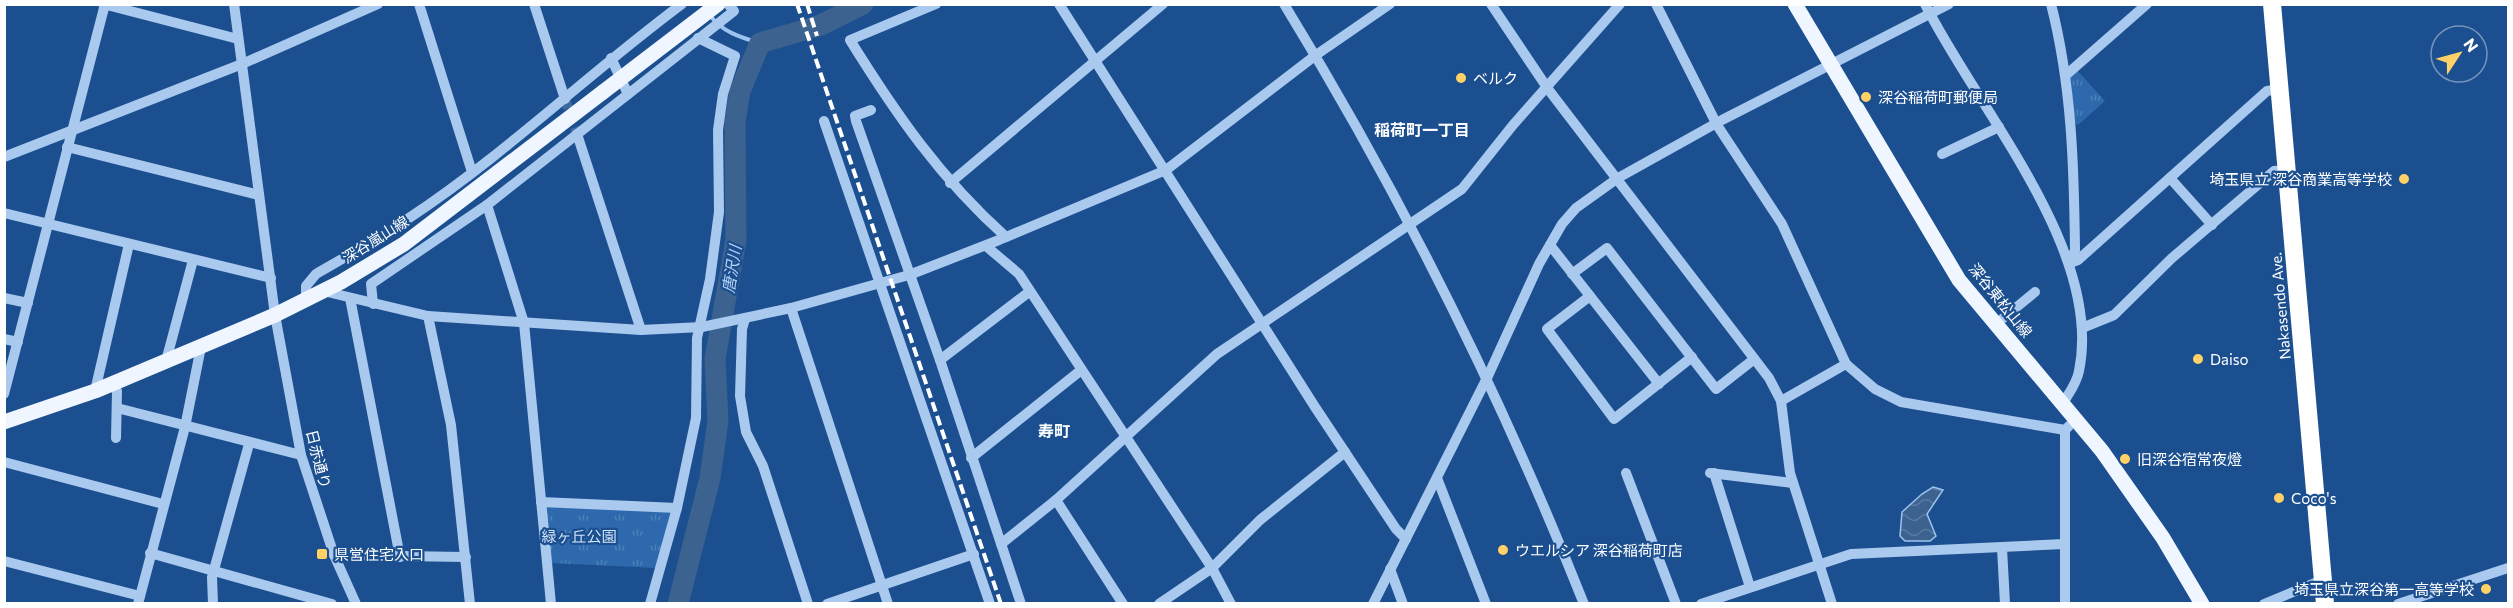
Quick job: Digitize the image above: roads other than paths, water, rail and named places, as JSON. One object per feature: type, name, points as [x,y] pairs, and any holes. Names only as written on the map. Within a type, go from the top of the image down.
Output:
[{"type":"highway","name":"Nakasendo Ave.","points":[[2272,4],[2325,603]]},
{"type":"main road","name":"深谷嵐山線","points":[[4,422],[95,391],[275,315],[323,291],[404,244],[717,4]]},
{"type":"main road","name":"深谷東松山線","points":[[1795,4],[1959,280],[2063,403],[2071,425],[2102,451],[2163,538],[2202,603]]},
{"type":"street","name":"日赤通り","points":[[234,4],[275,315],[301,455],[334,555],[356,603]]},
{"type":"street","points":[[4,157],[242,64],[378,4]]},
{"type":"street","points":[[419,4],[472,172]]},
{"type":"street","points":[[534,4],[565,99]]},
{"type":"street","points":[[936,4],[850,40],[890,104],[950,183],[1006,237]]},
{"type":"street","points":[[1059,4],[1345,452],[1396,529],[1406,539]]},
{"type":"street","points":[[950,183],[1163,4]]},
{"type":"street","points":[[1284,4],[1316,55],[1410,222],[1488,376],[1547,510],[1584,603]]},
{"type":"street","points":[[323,291],[428,316],[641,330],[705,326],[791,308],[909,275],[986,246],[1166,170],[1316,55],[1390,4]]},
{"type":"street","points":[[1491,4],[1548,89],[1769,378],[1781,401],[1793,483],[1832,603]]},
{"type":"street","points":[[1001,544],[1056,500],[1198,368],[1410,222],[1462,189],[1513,124],[1548,89],[1620,4]]},
{"type":"street","points":[[1656,4],[1718,124],[1782,224],[1846,364],[1875,389],[1901,402],[2071,425],[2064,544],[2065,603]]},
{"type":"street","points":[[1373,603],[1488,376],[1550,245],[1576,208],[1618,178],[1830,66],[1927,9],[1949,4]]},
{"type":"street","points":[[2051,4],[2066,75],[2073,145],[2074,250],[2070,263]]},
{"type":"street","points":[[2066,75],[2147,4]]},
{"type":"street","points":[[4,394],[104,5],[238,39]]},
{"type":"street","points":[[306,300],[306,286],[316,274],[410,218],[565,99],[611,58],[678,6]]},
{"type":"street","points":[[373,304],[371,284],[487,205],[698,38],[731,8]]},
{"type":"street","points":[[1927,9],[2000,127],[2070,263],[2082,328],[2079,369],[2063,403]]},
{"type":"street","points":[[650,603],[677,508],[696,418],[697,339],[705,326],[719,212],[718,130],[723,94],[735,56],[698,38]]},
{"type":"street","points":[[611,58],[628,94]]},
{"type":"street","points":[[2070,263],[2078,260],[2267,91],[2279,89]]},
{"type":"street","points":[[871,110],[855,116],[856,122],[940,360],[1021,603]]},
{"type":"street","points":[[824,121],[990,603]]},
{"type":"street","points":[[1942,154],[2000,127]]},
{"type":"street","points":[[577,134],[641,330]]},
{"type":"street","points":[[67,147],[259,195]]},
{"type":"street","points":[[2082,328],[2114,315],[2157,272],[2274,171],[2287,170]]},
{"type":"street","points":[[2170,178],[2212,225]]},
{"type":"street","points":[[487,205],[524,323],[551,603]]},
{"type":"street","points":[[4,213],[271,278]]},
{"type":"street","points":[[95,391],[129,244]]},
{"type":"street","points":[[1550,245],[1659,384]]},
{"type":"street","points":[[986,246],[1018,274],[1212,568],[1231,603]]},
{"type":"street","points":[[1572,274],[1607,249],[1716,389],[1753,360]]},
{"type":"street","points":[[165,361],[193,260]]},
{"type":"street","points":[[940,360],[1029,292]]},
{"type":"street","points":[[1996,324],[2035,292]]},
{"type":"street","points":[[1590,296],[1547,329],[1614,419],[1692,357]]},
{"type":"street","points":[[350,297],[400,557]]},
{"type":"street","points":[[4,298],[28,303]]},
{"type":"street","points":[[791,308],[888,603]]},
{"type":"street","points":[[428,316],[451,423],[470,603]]},
{"type":"street","points":[[742,320],[740,396],[746,432],[763,465],[808,603]]},
{"type":"street","points":[[4,339],[18,342]]},
{"type":"street","points":[[4,561],[139,600],[185,427],[201,347]]},
{"type":"street","points":[[1781,401],[1846,364]]},
{"type":"street","points":[[971,458],[1080,371]]},
{"type":"street","points":[[110,383],[117,391],[116,438]]},
{"type":"street","points":[[117,408],[249,444],[301,455]]},
{"type":"street","points":[[213,603],[213,570],[249,444]]},
{"type":"street","points":[[1160,603],[1212,568],[1260,520],[1345,452]]},
{"type":"street","points":[[4,462],[163,504]]},
{"type":"street","points":[[1626,473],[1676,603]]},
{"type":"street","points":[[1750,587],[1711,473],[1793,483]]},
{"type":"street","points":[[1437,478],[1486,603]]},
{"type":"street","points":[[1056,500],[1123,603]]},
{"type":"street","points":[[541,502],[677,508]]},
{"type":"street","points":[[1701,603],[1851,554],[2064,544]]},
{"type":"street","points":[[2001,548],[2005,603]]},
{"type":"street","points":[[150,554],[332,603]]},
{"type":"street","points":[[827,603],[974,554]]},
{"type":"street","points":[[334,555],[466,556]]},
{"type":"street","points":[[2398,603],[2508,568]]},
{"type":"street","points":[[1390,569],[1403,603]]},
{"type":"street","points":[[2264,603],[2322,580]]},
{"type":"water","points":[[1933,487],[1943,490],[1927,514],[1936,536],[1930,541],[1905,541],[1900,536],[1902,512]]},
{"type":"waterway","name":"唐沢川","points":[[678,604],[710,478],[718,421],[715,359],[736,240],[735,122],[740,91],[760,43],[821,25],[863,4]]},
{"type":"waterway","points":[[710,15],[725,30],[760,43]]},
{"type":"tunnel","points":[[565,99],[577,134]]},
{"type":"railway","points":[[797,4],[1001,604]]},
{"type":"railway","points":[[807,4],[817,36]]},
{"type":"place","name":"ベルク","points":[[1461,78]]},
{"type":"place","name":"深谷稲荷町郵便局","points":[[1866,97]]},
{"type":"place","name":"埼玉県立 深谷商業高等学校","points":[[2404,179]]},
{"type":"place","name":"Daiso","points":[[2198,359]]},
{"type":"place","name":"旧深谷宿常夜燈","points":[[2125,459]]},
{"type":"place","name":"Coco's","points":[[2279,498]]},
{"type":"place","name":"ウエルシア 深谷稲荷町店","points":[[1503,550]]},
{"type":"place","name":"県営住宅入口","points":[[322,554]]},
{"type":"place","name":"埼玉県立深谷第一高等学校","points":[[2486,589]]},
{"type":"district","name":"稲荷町一丁目","points":[[1422,129]]},
{"type":"district","name":"寿町","points":[[1054,430]]},
{"type":"park label","name":"緑ヶ丘公園","points":[[579,536]]}]
